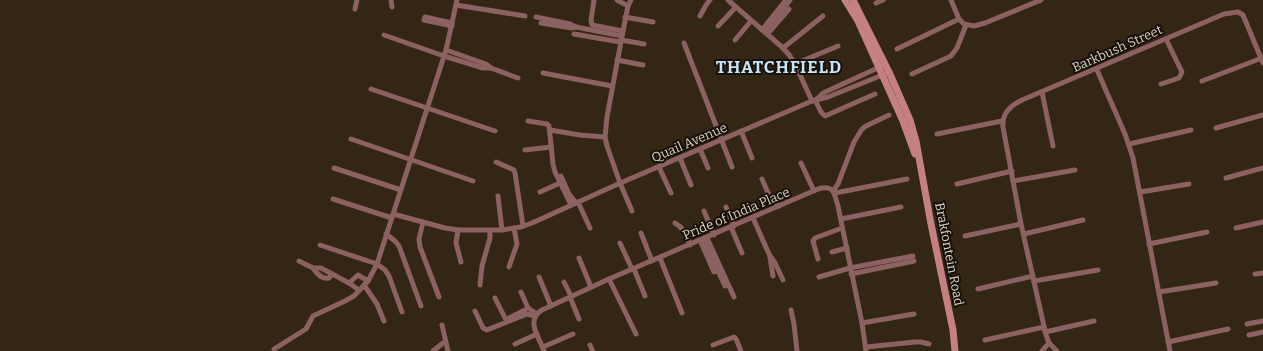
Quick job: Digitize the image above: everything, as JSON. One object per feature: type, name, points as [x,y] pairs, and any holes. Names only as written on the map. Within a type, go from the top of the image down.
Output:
[{"type":"street","points":[[355,9],[357,0]]},
{"type":"street","points":[[391,0],[392,7]]},
{"type":"street","points":[[594,0],[591,20],[592,25],[621,37]]},
{"type":"street","points":[[617,0],[628,6]]},
{"type":"street","points":[[631,0],[625,17],[621,37],[606,123],[605,137],[620,183],[632,211]]},
{"type":"street","points":[[700,16],[706,4],[710,0]]},
{"type":"street","points":[[728,0],[783,48],[790,56],[824,116],[875,94]]},
{"type":"street","points":[[765,32],[786,0]]},
{"type":"street","points":[[765,32],[790,0]]},
{"type":"street","name":"Brakfontein Road","points":[[845,0],[858,21],[903,121],[920,163]]},
{"type":"street","name":"Brakfontein Road","points":[[853,0],[886,65],[913,128],[953,330],[955,351]]},
{"type":"street","points":[[876,3],[883,0]]},
{"type":"street","points":[[951,0],[959,19],[966,25],[974,26],[978,26],[1041,0]]},
{"type":"street","points":[[274,349],[306,329],[311,318],[350,299],[366,283],[377,264],[446,50],[457,2],[525,16]]},
{"type":"street","points":[[718,26],[736,7]]},
{"type":"street","points":[[765,32],[789,9]]},
{"type":"street","name":"Barkbush Street","points":[[1002,121],[1007,110],[1012,106],[1231,12],[1238,12],[1243,15],[1262,61]]},
{"type":"street","points":[[536,16],[644,44]]},
{"type":"street","points":[[783,48],[823,16]]},
{"type":"street","points":[[625,17],[653,22]]},
{"type":"street","points":[[898,49],[959,19]]},
{"type":"street","points":[[736,40],[751,21]]},
{"type":"street","points":[[438,22],[452,24]]},
{"type":"street","points":[[541,23],[572,28],[576,27]]},
{"type":"street","points":[[912,74],[951,56],[957,48],[966,25]]},
{"type":"street","points":[[574,34],[621,37]]},
{"type":"street","points":[[384,35],[444,56],[461,58]]},
{"type":"street","points":[[1161,84],[1179,78],[1182,72],[1166,39]]},
{"type":"street","points":[[684,43],[732,167]]},
{"type":"street","points":[[795,64],[838,46]]},
{"type":"street","points":[[446,50],[461,58],[476,63],[486,64],[491,68],[518,78]]},
{"type":"street","points":[[617,60],[643,65]]},
{"type":"street","points":[[1202,81],[1262,61]]},
{"type":"street","name":"Quail Avenue","points":[[333,199],[393,216],[458,230],[502,230],[523,226],[815,100],[824,94],[886,65]]},
{"type":"street","points":[[1097,70],[1129,144],[1140,192],[1170,351]]},
{"type":"street","name":"Quail Avenue","points":[[815,100],[845,91],[889,72]]},
{"type":"street","points":[[543,73],[612,86]]},
{"type":"street","points":[[843,85],[845,91]]},
{"type":"street","points":[[371,90],[495,131]]},
{"type":"street","points":[[1042,92],[1052,146]]},
{"type":"street","points":[[890,115],[866,126],[858,134],[834,192],[841,219],[866,349],[921,342],[930,344]]},
{"type":"street","points":[[1216,128],[1263,115]]},
{"type":"street","points":[[528,121],[546,124],[549,126],[554,168],[560,183],[575,204]]},
{"type":"street","points":[[937,134],[1002,121],[1021,224],[1044,329],[1051,345],[1057,351]]},
{"type":"street","points":[[550,130],[605,137]]},
{"type":"street","points":[[1129,144],[1191,130]]},
{"type":"street","points":[[741,132],[752,158]]},
{"type":"street","points":[[351,140],[473,180]]},
{"type":"street","points":[[525,150],[551,147]]},
{"type":"street","points":[[700,149],[708,168]]},
{"type":"street","points":[[680,158],[692,185]]},
{"type":"street","points":[[496,162],[514,170],[523,226]]},
{"type":"street","points":[[801,163],[814,191]]},
{"type":"street","points":[[659,167],[671,193]]},
{"type":"street","points":[[334,168],[401,190]]},
{"type":"street","points":[[1226,178],[1263,168]]},
{"type":"street","points":[[1014,181],[1075,170]]},
{"type":"street","points":[[957,184],[1012,171]]},
{"type":"street","points":[[561,176],[569,194],[590,228]]},
{"type":"street","points":[[762,179],[769,195],[779,206]]},
{"type":"street","name":"Pride of India Place","points":[[536,315],[542,310],[591,287],[814,191],[826,187],[830,188],[834,192],[907,179]]},
{"type":"street","points":[[540,192],[560,183]]},
{"type":"street","points":[[1140,192],[1189,184]]},
{"type":"street","points":[[498,196],[502,230]]},
{"type":"street","points":[[726,207],[742,253]]},
{"type":"street","points":[[841,219],[901,207]]},
{"type":"street","points":[[704,211],[714,235]]},
{"type":"street","points":[[753,218],[769,254],[783,280]]},
{"type":"street","points":[[1024,234],[1083,220]]},
{"type":"street","points":[[423,222],[419,240],[420,247],[439,297]]},
{"type":"street","points":[[1236,228],[1263,222]]},
{"type":"street","points":[[675,223],[682,227],[690,245]]},
{"type":"street","points":[[965,236],[1021,224]]},
{"type":"street","points":[[508,267],[517,244],[514,228]]},
{"type":"street","points":[[818,259],[813,241],[815,238],[842,228]]},
{"type":"street","points":[[458,230],[456,243],[461,262]]},
{"type":"street","points":[[480,285],[482,266],[489,242],[490,230]]},
{"type":"street","points":[[1149,244],[1207,232]]},
{"type":"street","points":[[640,233],[652,261]]},
{"type":"street","points":[[386,234],[395,241],[398,246],[421,306]]},
{"type":"street","points":[[704,239],[714,272]]},
{"type":"street","points":[[704,239],[725,286]]},
{"type":"street","points":[[704,239],[734,297]]},
{"type":"street","points":[[620,242],[645,296]]},
{"type":"street","points":[[320,245],[377,264],[385,270],[389,276],[402,312]]},
{"type":"street","points":[[832,252],[846,248]]},
{"type":"street","points":[[620,250],[632,270]]},
{"type":"street","points":[[769,254],[773,276]]},
{"type":"street","points":[[579,258],[591,287]]},
{"type":"street","points":[[660,258],[682,313]]},
{"type":"street","points":[[819,277],[850,268],[914,258],[851,274]]},
{"type":"street","points":[[299,261],[313,268],[322,278],[329,278],[332,274]]},
{"type":"street","points":[[313,268],[321,268],[359,290]]},
{"type":"street","points":[[978,289],[1033,278],[1098,270]]},
{"type":"street","points":[[1255,274],[1263,273]]},
{"type":"street","points":[[349,283],[358,275],[366,283],[384,321]]},
{"type":"street","points":[[539,277],[551,306]]},
{"type":"street","points":[[609,279],[636,334]]},
{"type":"street","points":[[564,282],[579,319]]},
{"type":"street","points":[[1159,292],[1216,283]]},
{"type":"street","points":[[526,312],[519,292],[528,308],[536,315]]},
{"type":"street","points":[[495,298],[504,318],[507,319],[526,312],[536,315]]},
{"type":"street","points":[[791,310],[795,329],[797,351]]},
{"type":"street","points":[[475,311],[483,328],[487,330],[526,312]]},
{"type":"street","points":[[862,323],[914,314]]},
{"type":"street","points":[[536,315],[534,323],[543,348],[572,333]]},
{"type":"street","points":[[985,340],[1094,321]]},
{"type":"street","points":[[1248,324],[1263,321]]},
{"type":"street","points":[[442,325],[448,351]]},
{"type":"street","points":[[1168,342],[1228,329]]},
{"type":"street","points":[[1249,335],[1263,332]]},
{"type":"street","points":[[515,344],[537,334]]},
{"type":"street","points":[[713,345],[734,337],[741,351]]},
{"type":"street","points":[[433,351],[443,343]]},
{"type":"street","points":[[590,345],[593,351]]},
{"type":"street","points":[[1042,351],[1051,345]]},
{"type":"district","name":"THATCHFIELD","points":[[779,67]]}]
